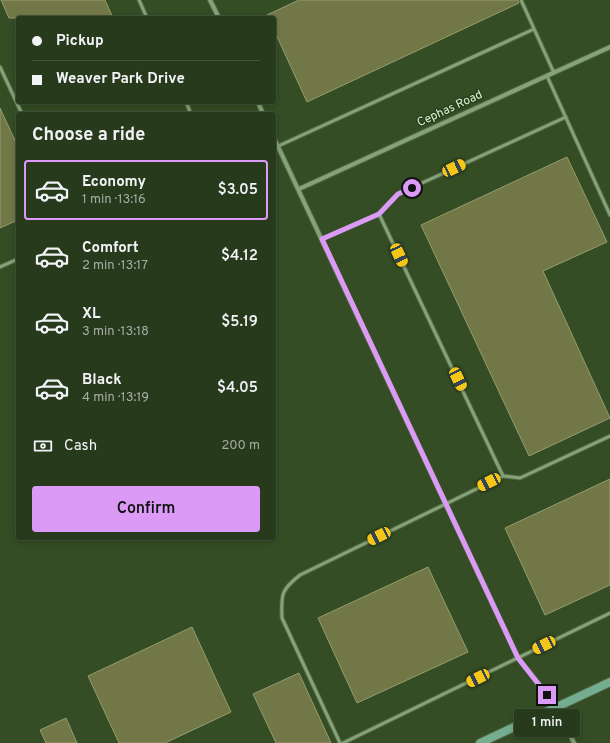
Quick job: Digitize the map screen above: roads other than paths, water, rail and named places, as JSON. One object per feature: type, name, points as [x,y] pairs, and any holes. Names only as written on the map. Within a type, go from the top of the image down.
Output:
[{"type":"street","points":[[210,0],[218,16]]},
{"type":"street","name":"Cephas Road","points":[[299,189],[610,47]]},
{"type":"street","points":[[276,147],[299,189],[518,658],[557,707],[574,743]]},
{"type":"street","points":[[480,743],[610,682]]},
{"type":"lane","points":[[139,0],[146,16]]},
{"type":"lane","points":[[521,0],[554,73]]},
{"type":"lane","points":[[276,147],[534,29]]},
{"type":"lane","points":[[0,67],[2,75],[16,102]]},
{"type":"lane","points":[[547,76],[610,215]]},
{"type":"lane","points":[[322,239],[379,214],[398,194],[566,117]]},
{"type":"lane","points":[[379,214],[503,476]]},
{"type":"lane","points":[[0,267],[16,260]]},
{"type":"lane","points":[[610,436],[520,478],[503,476],[300,575],[287,586],[281,600],[282,618],[341,743],[610,613]]}]
